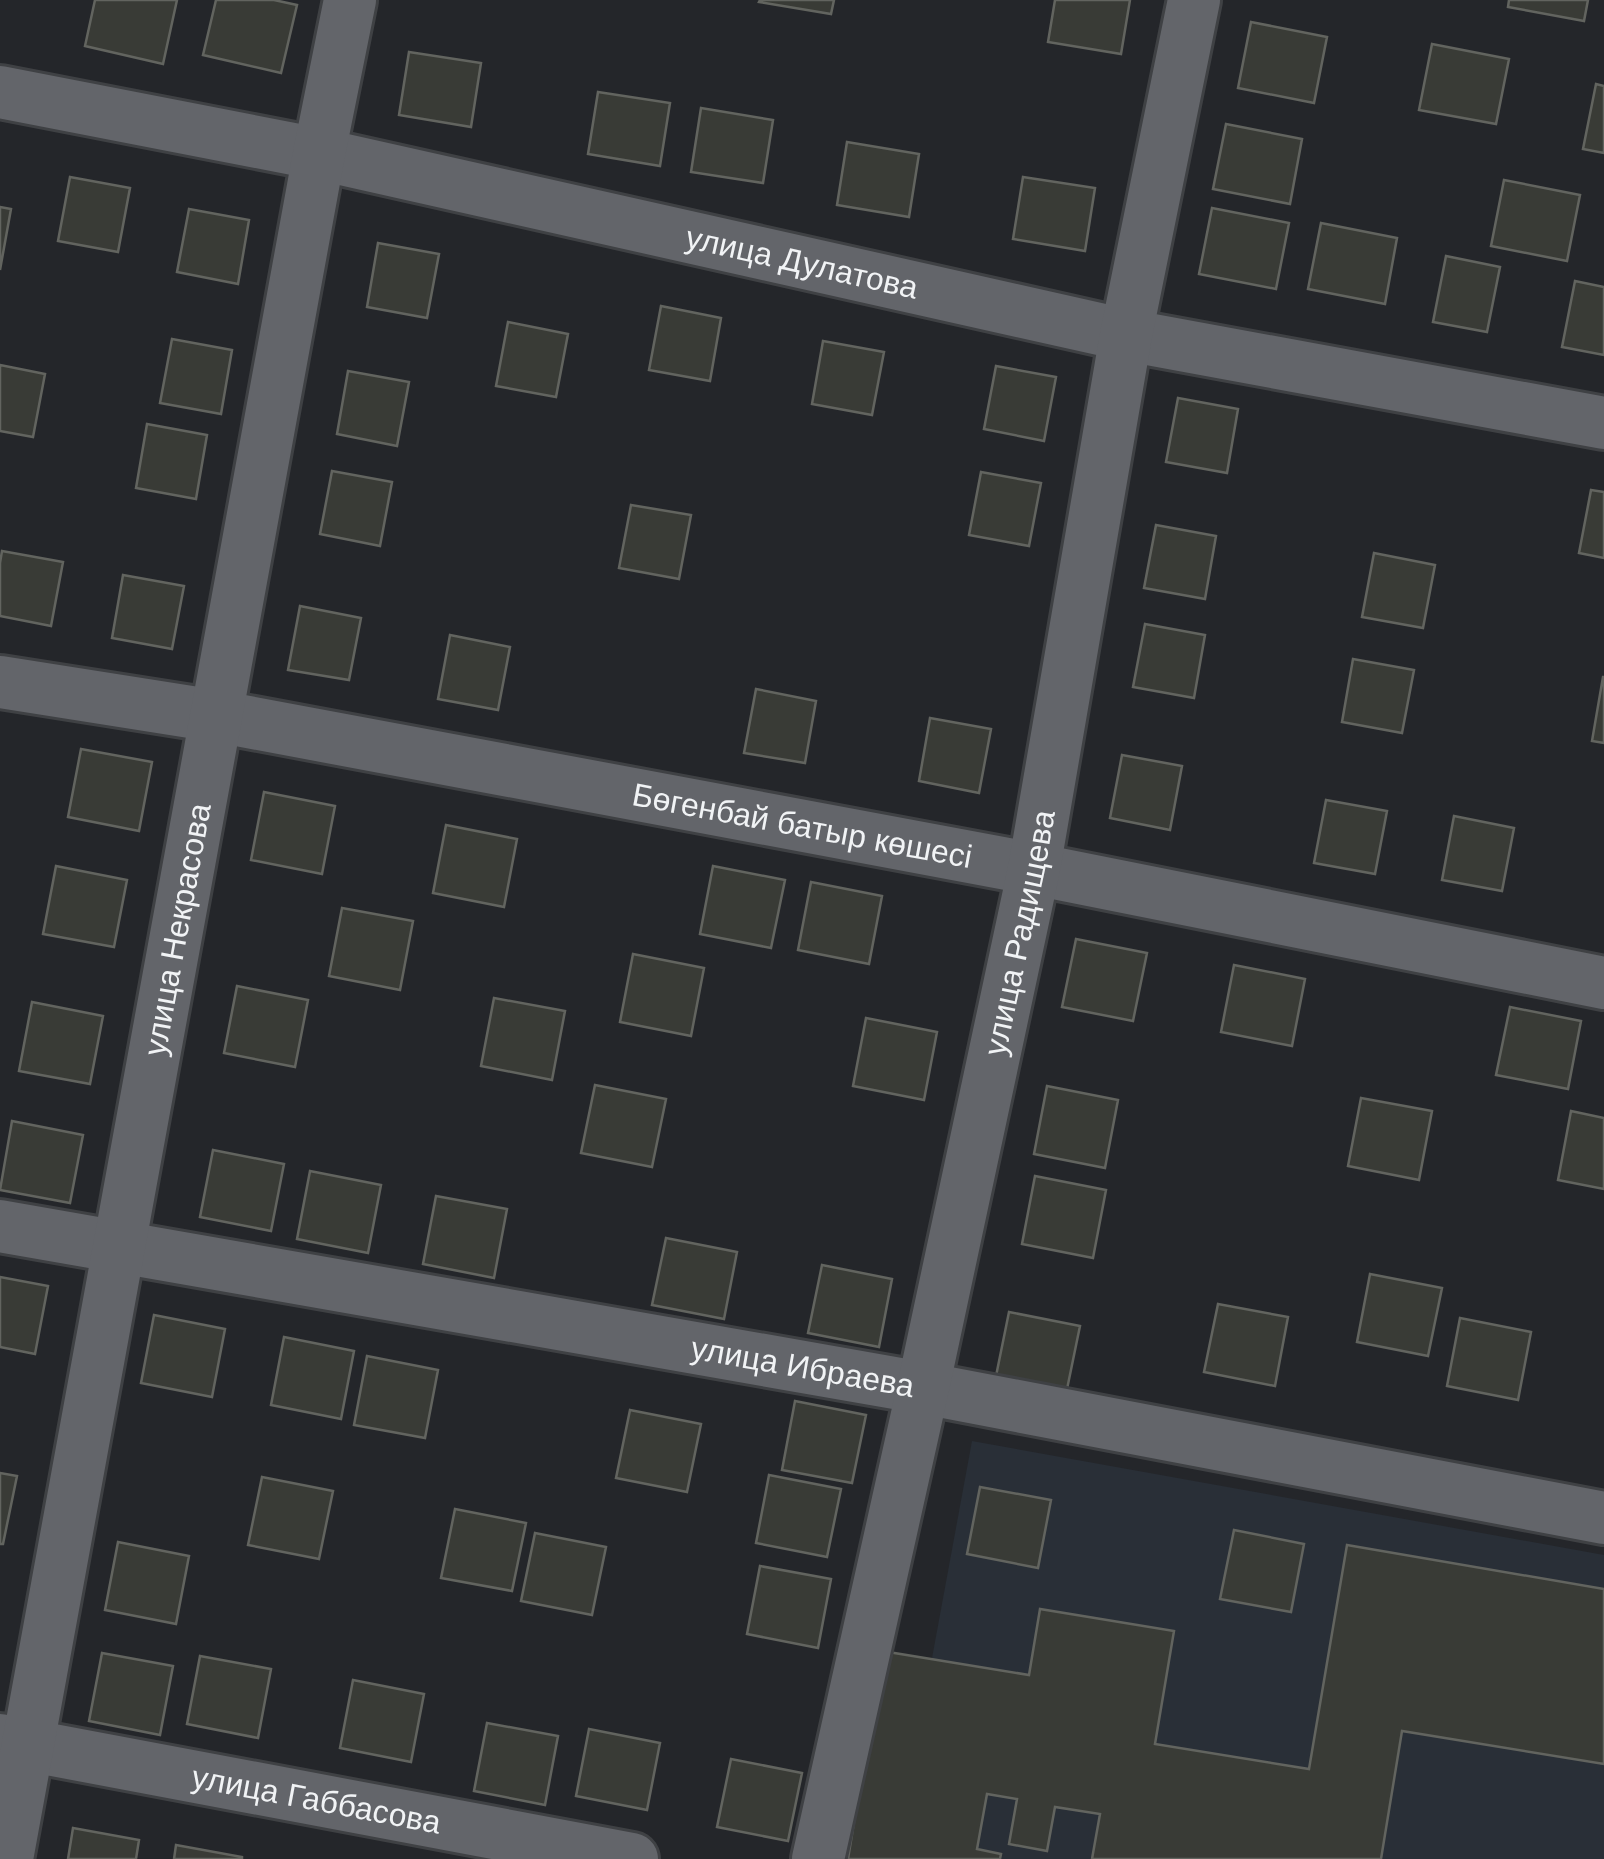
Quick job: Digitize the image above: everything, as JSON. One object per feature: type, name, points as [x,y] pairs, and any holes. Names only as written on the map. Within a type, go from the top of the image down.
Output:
[{"type":"street","name":"улица Некрасова","points":[[6,1859],[14,1742],[118,1248],[350,0]]},
{"type":"street","name":"улица Радищева","points":[[818,1859],[1034,870],[1126,335],[1194,0]]},
{"type":"street","name":"улица Дулатова","points":[[0,92],[319,154],[1126,335],[1604,423]]},
{"type":"street","name":"Бөгенбай батыр көшесі","points":[[0,682],[216,716],[1034,870],[1604,983]]},
{"type":"street","name":"улица Ибраева","points":[[0,1226],[923,1388],[1604,1518]]},
{"type":"street","name":"улица Габбасова","points":[[14,1742],[632,1859]]},
{"type":"shaded area","points":[[972,1441],[1604,1555],[1604,1859],[895,1859]]},
{"type":"building","points":[[95,0],[177,0],[163,64],[85,46]]},
{"type":"building","points":[[216,0],[274,0],[297,5],[281,73],[203,55]]},
{"type":"building","points":[[760,0],[834,0],[831,14]]},
{"type":"building","points":[[1055,0],[1130,0],[1121,54],[1048,42]]},
{"type":"building","points":[[1509,0],[1588,0],[1584,21],[1508,7]]},
{"type":"building","points":[[1251,22],[1327,37],[1314,103],[1238,88]]},
{"type":"building","points":[[1432,44],[1509,59],[1496,124],[1419,110]]},
{"type":"building","points":[[409,52],[481,63],[471,127],[399,115]]},
{"type":"building","points":[[1596,84],[1604,86],[1604,153],[1583,149]]},
{"type":"building","points":[[598,92],[670,103],[660,166],[588,154]]},
{"type":"building","points":[[701,108],[773,120],[763,183],[691,172]]},
{"type":"building","points":[[1226,124],[1302,139],[1290,204],[1213,189]]},
{"type":"building","points":[[847,142],[919,154],[909,217],[837,205]]},
{"type":"building","points":[[70,177],[130,188],[118,252],[58,241]]},
{"type":"building","points":[[1023,177],[1095,188],[1085,251],[1013,239]]},
{"type":"building","points":[[1504,180],[1580,195],[1567,261],[1491,246]]},
{"type":"building","points":[[0,207],[11,209],[0,270]]},
{"type":"building","points":[[1212,208],[1289,223],[1276,289],[1199,274]]},
{"type":"building","points":[[189,209],[249,220],[238,284],[177,272]]},
{"type":"building","points":[[1321,223],[1397,238],[1385,304],[1308,289]]},
{"type":"building","points":[[378,243],[439,254],[427,318],[367,307]]},
{"type":"building","points":[[1446,256],[1500,267],[1487,332],[1433,322]]},
{"type":"building","points":[[1575,281],[1604,287],[1604,355],[1562,347]]},
{"type":"building","points":[[661,306],[721,318],[710,381],[649,370]]},
{"type":"building","points":[[508,322],[568,334],[556,397],[496,386]]},
{"type":"building","points":[[172,339],[232,350],[221,414],[160,403]]},
{"type":"building","points":[[823,341],[884,352],[872,415],[812,404]]},
{"type":"building","points":[[0,365],[45,374],[33,437],[0,431]]},
{"type":"building","points":[[996,366],[1056,377],[1044,441],[984,429]]},
{"type":"building","points":[[348,371],[409,382],[397,446],[337,434]]},
{"type":"building","points":[[1178,398],[1238,409],[1227,473],[1166,462]]},
{"type":"building","points":[[147,424],[207,435],[196,499],[136,488]]},
{"type":"building","points":[[332,471],[392,482],[380,546],[320,534]]},
{"type":"building","points":[[981,472],[1041,483],[1029,546],[969,535]]},
{"type":"building","points":[[1591,490],[1604,492],[1604,558],[1579,553]]},
{"type":"building","points":[[631,505],[691,515],[679,579],[619,568]]},
{"type":"building","points":[[1156,525],[1216,536],[1205,599],[1144,588]]},
{"type":"building","points":[[2,551],[63,562],[51,626],[0,616]]},
{"type":"building","points":[[1374,553],[1435,565],[1423,628],[1362,617]]},
{"type":"building","points":[[123,575],[184,586],[172,649],[112,638]]},
{"type":"building","points":[[300,606],[361,618],[349,680],[288,670]]},
{"type":"building","points":[[1145,624],[1205,635],[1194,698],[1133,687]]},
{"type":"building","points":[[450,635],[510,647],[498,710],[438,699]]},
{"type":"building","points":[[1353,659],[1414,670],[1402,733],[1342,722]]},
{"type":"building","points":[[1604,677],[1604,743],[1592,741]]},
{"type":"building","points":[[756,689],[816,701],[805,763],[744,753]]},
{"type":"building","points":[[930,718],[991,729],[979,793],[919,781]]},
{"type":"building","points":[[81,749],[152,762],[139,831],[68,817]]},
{"type":"building","points":[[1122,755],[1182,766],[1170,830],[1110,818]]},
{"type":"building","points":[[264,792],[335,806],[322,874],[251,860]]},
{"type":"building","points":[[1326,800],[1387,811],[1375,874],[1314,863]]},
{"type":"building","points":[[1454,816],[1514,828],[1502,891],[1442,880]]},
{"type":"building","points":[[446,825],[517,839],[504,907],[433,893]]},
{"type":"building","points":[[56,866],[127,880],[114,947],[43,934]]},
{"type":"building","points":[[713,866],[785,880],[771,948],[700,934]]},
{"type":"building","points":[[811,882],[882,896],[869,964],[798,950]]},
{"type":"building","points":[[342,908],[413,921],[400,990],[329,976]]},
{"type":"building","points":[[1076,939],[1147,953],[1133,1021],[1062,1007]]},
{"type":"building","points":[[633,954],[704,968],[691,1036],[620,1022]]},
{"type":"building","points":[[1234,965],[1305,979],[1292,1046],[1221,1032]]},
{"type":"building","points":[[237,986],[308,1000],[295,1067],[224,1053]]},
{"type":"building","points":[[494,998],[565,1011],[552,1080],[481,1066]]},
{"type":"building","points":[[32,1002],[103,1016],[90,1084],[19,1071]]},
{"type":"building","points":[[1510,1007],[1581,1021],[1568,1089],[1496,1075]]},
{"type":"building","points":[[866,1018],[937,1032],[924,1100],[853,1086]]},
{"type":"building","points":[[595,1085],[666,1099],[652,1167],[581,1153]]},
{"type":"building","points":[[1047,1086],[1118,1100],[1105,1168],[1034,1154]]},
{"type":"building","points":[[1361,1098],[1432,1111],[1419,1180],[1348,1166]]},
{"type":"building","points":[[1571,1111],[1604,1118],[1604,1189],[1558,1180]]},
{"type":"building","points":[[12,1121],[83,1135],[70,1203],[0,1190]]},
{"type":"building","points":[[213,1150],[284,1164],[271,1231],[200,1217]]},
{"type":"building","points":[[310,1171],[381,1185],[368,1253],[297,1239]]},
{"type":"building","points":[[1035,1176],[1106,1190],[1093,1258],[1022,1244]]},
{"type":"building","points":[[436,1196],[507,1209],[494,1278],[423,1264]]},
{"type":"building","points":[[666,1238],[737,1252],[724,1319],[652,1305]]},
{"type":"building","points":[[822,1265],[892,1279],[879,1347],[808,1333]]},
{"type":"building","points":[[1370,1274],[1442,1288],[1428,1356],[1357,1342]]},
{"type":"building","points":[[0,1277],[48,1286],[35,1354],[0,1347]]},
{"type":"building","points":[[1218,1304],[1288,1317],[1275,1386],[1204,1372]]},
{"type":"building","points":[[1009,1312],[1080,1326],[1066,1394],[995,1381]]},
{"type":"building","points":[[154,1315],[225,1329],[212,1397],[141,1383]]},
{"type":"building","points":[[1460,1318],[1531,1332],[1518,1400],[1447,1386]]},
{"type":"building","points":[[284,1337],[354,1351],[341,1419],[271,1405]]},
{"type":"building","points":[[367,1356],[438,1370],[425,1438],[354,1425]]},
{"type":"building","points":[[795,1401],[866,1415],[852,1483],[782,1470]]},
{"type":"building","points":[[630,1410],[701,1424],[687,1492],[616,1478]]},
{"type":"building","points":[[0,1473],[17,1476],[3,1544],[0,1544]]},
{"type":"building","points":[[769,1475],[841,1489],[827,1557],[756,1543]]},
{"type":"building","points":[[262,1477],[333,1491],[319,1559],[248,1545]]},
{"type":"building","points":[[980,1487],[1051,1500],[1038,1568],[967,1554]]},
{"type":"building","points":[[455,1509],[526,1523],[512,1591],[441,1578]]},
{"type":"building","points":[[1234,1530],[1304,1544],[1291,1612],[1220,1599]]},
{"type":"building","points":[[535,1533],[606,1547],[592,1615],[521,1601]]},
{"type":"building","points":[[118,1542],[189,1556],[176,1624],[105,1610]]},
{"type":"building","points":[[1347,1545],[1604,1589],[1604,1764],[1402,1731],[1381,1859],[1092,1859],[1100,1814],[1055,1807],[1047,1851],[1009,1844],[1017,1799],[987,1794],[977,1849],[1001,1854],[1000,1859],[848,1859],[882,1651],[1029,1675],[1040,1609],[1174,1631],[1155,1744],[1309,1769]]},
{"type":"building","points":[[760,1566],[831,1579],[818,1648],[747,1634]]},
{"type":"building","points":[[102,1653],[173,1666],[160,1735],[89,1721]]},
{"type":"building","points":[[200,1656],[271,1669],[258,1738],[187,1724]]},
{"type":"building","points":[[353,1680],[424,1694],[411,1762],[340,1748]]},
{"type":"building","points":[[487,1723],[558,1736],[545,1805],[474,1791]]},
{"type":"building","points":[[589,1729],[660,1743],[647,1810],[576,1796]]},
{"type":"building","points":[[731,1759],[802,1773],[788,1841],[717,1827]]},
{"type":"building","points":[[73,1828],[139,1840],[136,1859],[68,1859]]},
{"type":"building","points":[[176,1845],[242,1857],[242,1859],[174,1859]]}]
